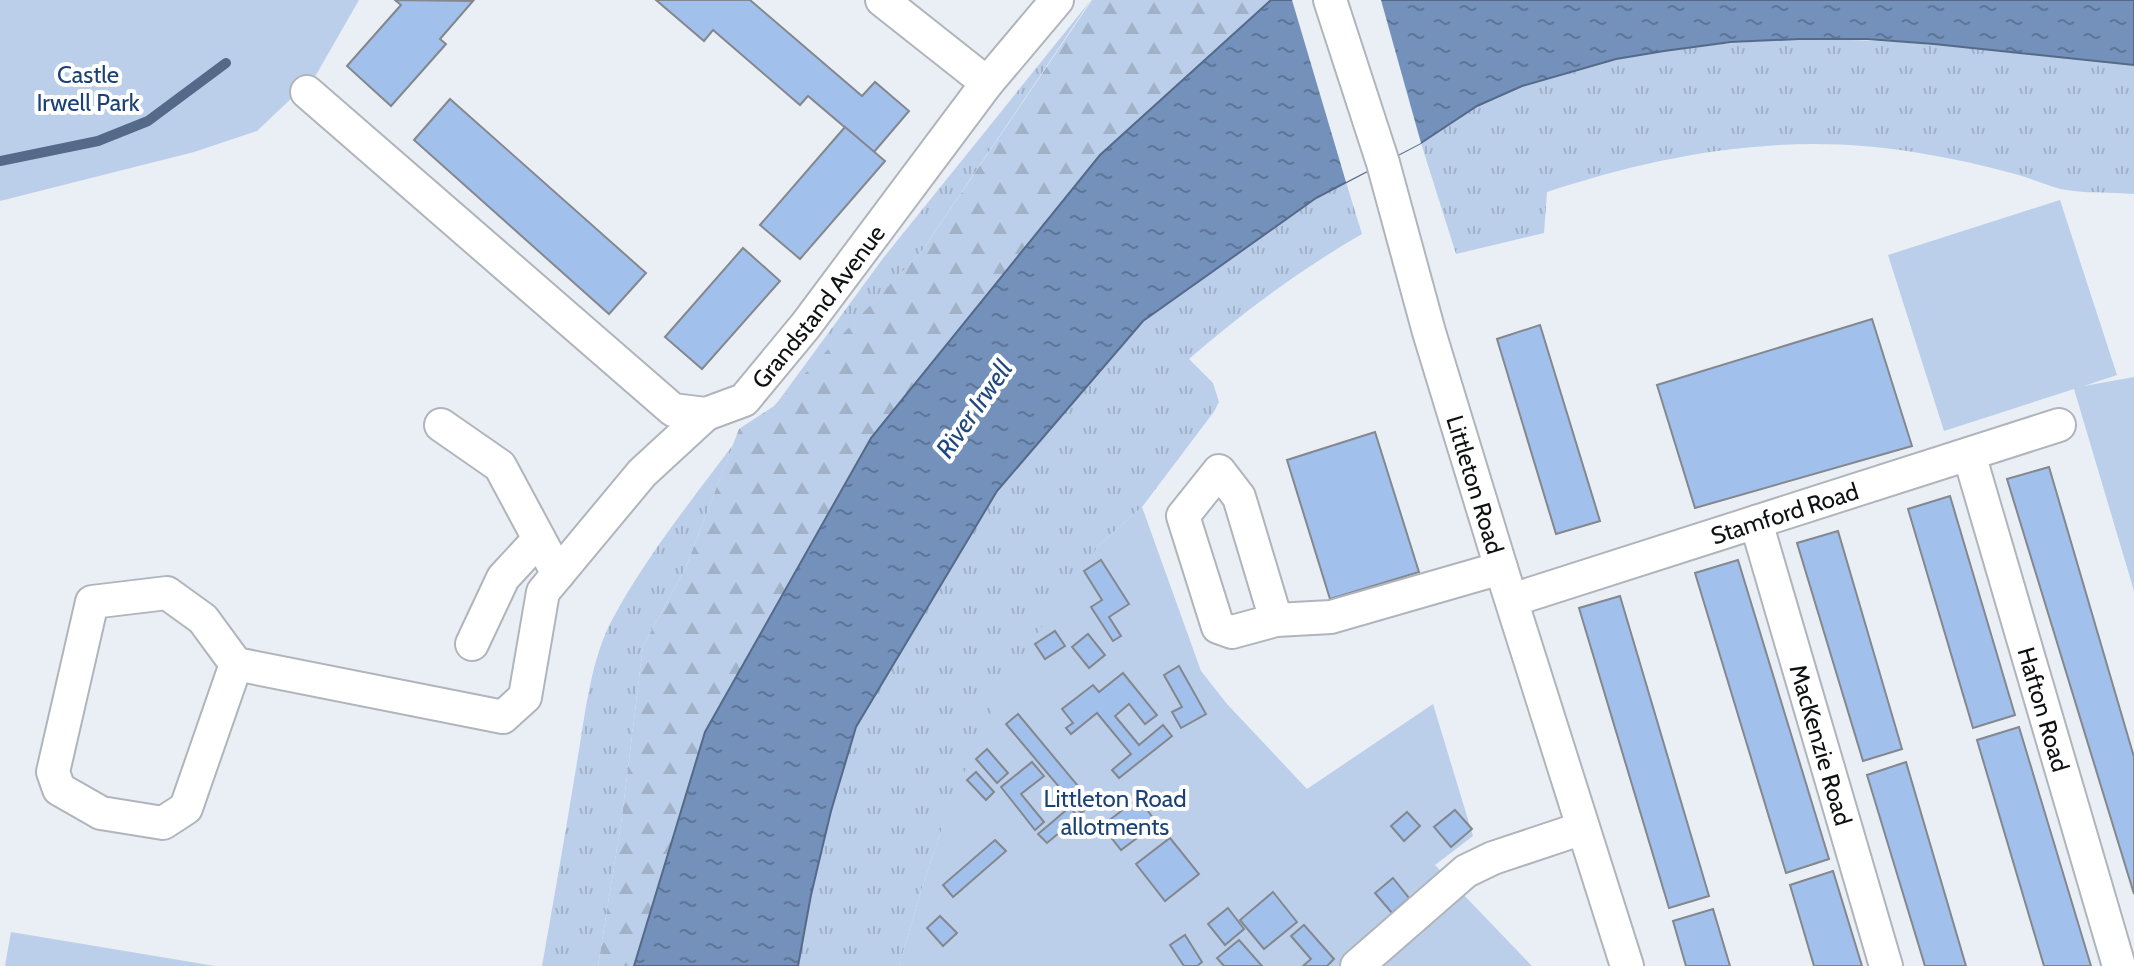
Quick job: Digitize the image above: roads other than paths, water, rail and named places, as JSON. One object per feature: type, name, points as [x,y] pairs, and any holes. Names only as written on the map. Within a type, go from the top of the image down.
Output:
[{"type":"street","points":[[882,0],[987,83]]},
{"type":"street","name":"Grandstand Avenue","points":[[706,414],[744,400],[806,325],[987,83],[1057,0]]},
{"type":"street","name":"Littleton Road","points":[[1330,0],[1383,163],[1429,332],[1501,568],[1627,966]]},
{"type":"street","points":[[307,92],[673,410],[706,414]]},
{"type":"street","points":[[236,664],[186,808],[163,823],[101,813],[59,789],[53,772],[92,602],[167,593],[203,619],[236,664],[503,717],[525,697],[543,592],[642,473],[706,414]]},
{"type":"street","points":[[441,425],[500,466],[558,574]]},
{"type":"street","name":"Stamford Road","points":[[1512,600],[2059,425]]},
{"type":"street","name":"Hafton Road","points":[[1969,454],[2119,966]]},
{"type":"street","name":"MacKenzie Road","points":[[1756,522],[1886,966]]},
{"type":"street","points":[[472,644],[503,578],[539,539]]},
{"type":"street","points":[[1276,620],[1331,617],[1501,568]]},
{"type":"street","points":[[1357,966],[1466,871],[1493,858],[1583,828]]},
{"type":"water","name":"River Irwell","points":[[1271,0],[2134,0],[2134,65],[1867,39],[1731,42],[1664,51],[1616,59],[1522,86],[1477,106],[1421,143],[1316,198],[1143,321],[997,491],[856,727],[831,811],[798,966],[634,966],[705,732],[871,438],[1100,155]]},
{"type":"waterway","points":[[0,161],[98,141],[148,121],[226,63]]},
{"type":"park label","name":"Castle Irwell Park","points":[[88,88]]},
{"type":"park label","name":"Littleton Road allotments","points":[[1115,812]]}]
